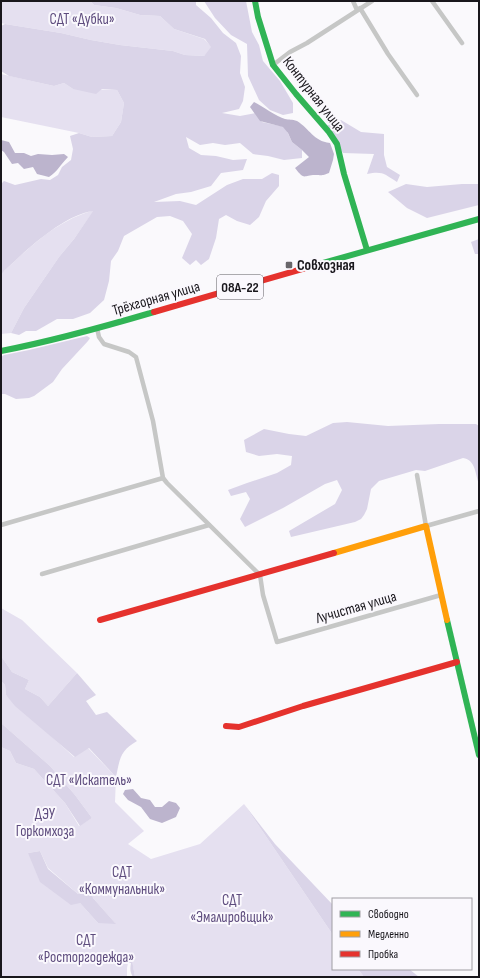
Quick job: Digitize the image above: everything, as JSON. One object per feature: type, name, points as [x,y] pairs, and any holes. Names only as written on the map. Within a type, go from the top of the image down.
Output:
[{"type":"main road","name":"Контурная улица","points":[[255,1],[258,17],[273,65],[329,132],[337,144],[344,174],[367,250]]},
{"type":"main road","name":"Трёхгорная улица","points":[[1,351],[41,343],[97,328],[479,219]]},
{"type":"main road","points":[[100,620],[426,526],[479,755]]},
{"type":"main road","points":[[226,726],[239,727],[303,706],[457,662]]},
{"type":"street","points":[[352,1],[359,9],[417,95]]},
{"type":"street","points":[[273,65],[290,52],[307,43],[372,1]]},
{"type":"street","points":[[432,1],[462,43]]},
{"type":"street","points":[[97,328],[99,337],[104,344],[131,353],[138,360],[164,478],[167,483],[260,575]]},
{"type":"street","points":[[417,475],[426,526],[479,511]]},
{"type":"street","points":[[1,526],[164,478]]},
{"type":"street","points":[[42,574],[209,525]]},
{"type":"street","name":"Лучистая улица","points":[[260,575],[263,595],[277,642],[441,595]]},
{"type":"green space","name":"СДТ «Дубки»","points":[[1,1],[90,1],[94,5],[116,8],[140,15],[160,16],[174,29],[204,39],[212,47],[204,56],[185,55],[173,51],[120,45],[61,33],[5,24],[1,23]]},
{"type":"green space","points":[[1,74],[54,86],[64,83],[73,89],[117,90],[124,103],[121,122],[112,136],[92,137],[1,117]]},
{"type":"green space","points":[[94,210],[24,308],[11,333],[1,334],[1,275],[3,272],[45,235],[68,221]]},
{"type":"green space","points":[[1,608],[22,620],[77,673],[48,706],[40,697],[25,689],[29,680],[12,672],[1,656]]},
{"type":"green space","points":[[1,681],[5,685],[6,695],[74,757],[88,748],[116,777],[115,802],[144,831],[128,844],[151,859],[200,844],[244,804],[332,934],[332,970],[359,970],[364,977],[135,977],[132,961],[127,954],[127,977],[1,977],[1,747],[10,751],[16,763],[34,769],[65,803],[79,826],[92,818],[75,795],[50,766],[1,723]],"holes":[[[40,851],[48,868],[78,894],[90,886],[93,898],[115,923],[98,923],[80,903],[28,853]]]},
{"type":"shaded area","points":[[90,1],[196,1],[196,5],[211,18],[223,33],[236,43],[241,56],[240,73],[245,87],[243,101],[239,109],[222,113],[240,116],[256,113],[262,122],[285,127],[292,142],[302,150],[302,158],[284,160],[253,154],[240,143],[225,145],[213,143],[200,145],[186,137],[189,148],[201,155],[216,156],[233,160],[247,159],[243,170],[221,173],[211,186],[191,192],[176,194],[154,202],[180,201],[196,205],[227,185],[243,179],[262,179],[272,173],[279,175],[279,186],[266,201],[259,217],[250,225],[237,221],[226,215],[219,219],[216,238],[209,259],[201,265],[196,260],[190,265],[182,258],[192,234],[183,221],[170,216],[157,217],[124,236],[118,251],[111,261],[109,281],[104,300],[90,313],[73,319],[57,319],[36,331],[26,331],[19,335],[11,333],[24,308],[93,211],[73,217],[52,230],[42,237],[1,275],[1,184],[4,181],[15,185],[41,179],[50,180],[58,175],[62,167],[71,160],[73,149],[70,136],[79,133],[92,137],[112,136],[121,122],[124,103],[117,90],[102,89],[96,94],[73,89],[64,83],[54,86],[9,76],[1,71],[1,26],[5,24],[61,33],[120,45],[173,51],[185,55],[204,56],[211,47],[205,39],[174,29],[160,16],[140,15],[116,8],[94,5]]},
{"type":"shaded area","points":[[204,1],[246,1],[252,32],[259,45],[263,61],[280,81],[293,103],[293,113],[283,115],[270,110],[259,100],[248,76],[247,44],[231,35],[215,18]]},
{"type":"shaded area","points":[[254,102],[282,118],[297,121],[320,140],[330,143],[334,154],[329,173],[323,175],[301,175],[295,168],[309,157],[292,142],[288,133],[283,127],[260,121],[250,107]]},
{"type":"shaded area","points":[[341,120],[361,132],[384,134],[384,155],[387,167],[400,175],[397,182],[383,174],[367,174],[374,154],[343,153],[326,126]]},
{"type":"shaded area","points":[[1,140],[9,142],[15,153],[24,153],[31,156],[38,154],[64,154],[68,157],[49,177],[37,174],[33,167],[24,169],[18,163],[12,164],[1,150]]},
{"type":"shaded area","points":[[406,184],[427,187],[479,184],[479,205],[427,218],[407,208],[388,192]]},
{"type":"shaded area","points":[[479,239],[479,254],[475,254],[471,242]]},
{"type":"shaded area","points":[[87,336],[90,338],[88,341],[62,369],[53,382],[34,396],[16,399],[5,394],[1,394],[1,357],[4,355]]},
{"type":"shaded area","points":[[347,422],[388,426],[476,424],[479,426],[479,484],[473,464],[467,459],[463,458],[425,471],[416,470],[379,481],[371,489],[367,509],[361,519],[355,522],[291,537],[289,531],[335,504],[342,490],[337,480],[325,484],[283,508],[245,527],[240,519],[250,499],[246,492],[231,496],[228,490],[277,473],[291,465],[292,456],[277,454],[259,456],[246,452],[244,440],[264,429],[306,436],[333,423]]},
{"type":"shaded area","points":[[1,656],[12,672],[29,680],[25,689],[40,697],[48,706],[77,673],[96,695],[86,701],[96,715],[107,712],[137,741],[124,752],[116,777],[89,748],[75,757],[15,706],[6,695],[5,685],[1,681]]},
{"type":"shaded area","points":[[1,723],[50,766],[75,795],[92,818],[80,826],[65,803],[34,769],[16,763],[10,751],[1,747]]},
{"type":"shaded area","points":[[133,789],[141,798],[150,800],[155,807],[162,807],[169,801],[176,803],[180,808],[176,817],[162,823],[150,819],[141,807],[128,800],[123,794],[125,790]]},
{"type":"shaded area","points":[[244,804],[275,844],[332,904],[332,934]]},
{"type":"shaded area","points":[[40,851],[48,869],[78,894],[90,885],[93,898],[116,924],[98,923],[80,903],[71,905],[40,882],[28,853]]},
{"type":"shaded area","points":[[126,954],[132,960],[135,977],[131,974],[131,963],[128,963]]},
{"type":"shaded area","points":[[359,970],[410,970],[419,977],[364,977]]},
{"type":"traffic: fast","points":[[255,1],[258,17],[273,65],[329,132],[337,144],[344,174],[367,250]]},
{"type":"traffic: fast","points":[[316,265],[479,219]]},
{"type":"traffic: fast","points":[[1,351],[40,343],[154,312]]},
{"type":"traffic: fast","points":[[447,620],[479,755]]},
{"type":"traffic: slow","points":[[334,553],[426,526],[447,620]]},
{"type":"traffic: jam","points":[[154,312],[316,265]]},
{"type":"traffic: jam","points":[[100,620],[334,553]]},
{"type":"traffic: jam","points":[[226,726],[239,727],[303,706],[457,662]]},
{"type":"place","name":"Совхозная","points":[[289,265]]},
{"type":"park label","name":"СДТ «Искатель»","points":[[89,780]]},
{"type":"park label","name":"ДЭУ Горкомхоза","points":[[45,822]]},
{"type":"park label","name":"СДТ «Коммунальник»","points":[[122,880]]},
{"type":"park label","name":"СДТ «Эмалировщик»","points":[[232,908]]},
{"type":"park label","name":"СДТ «Росторгодежда»","points":[[86,948]]}]
